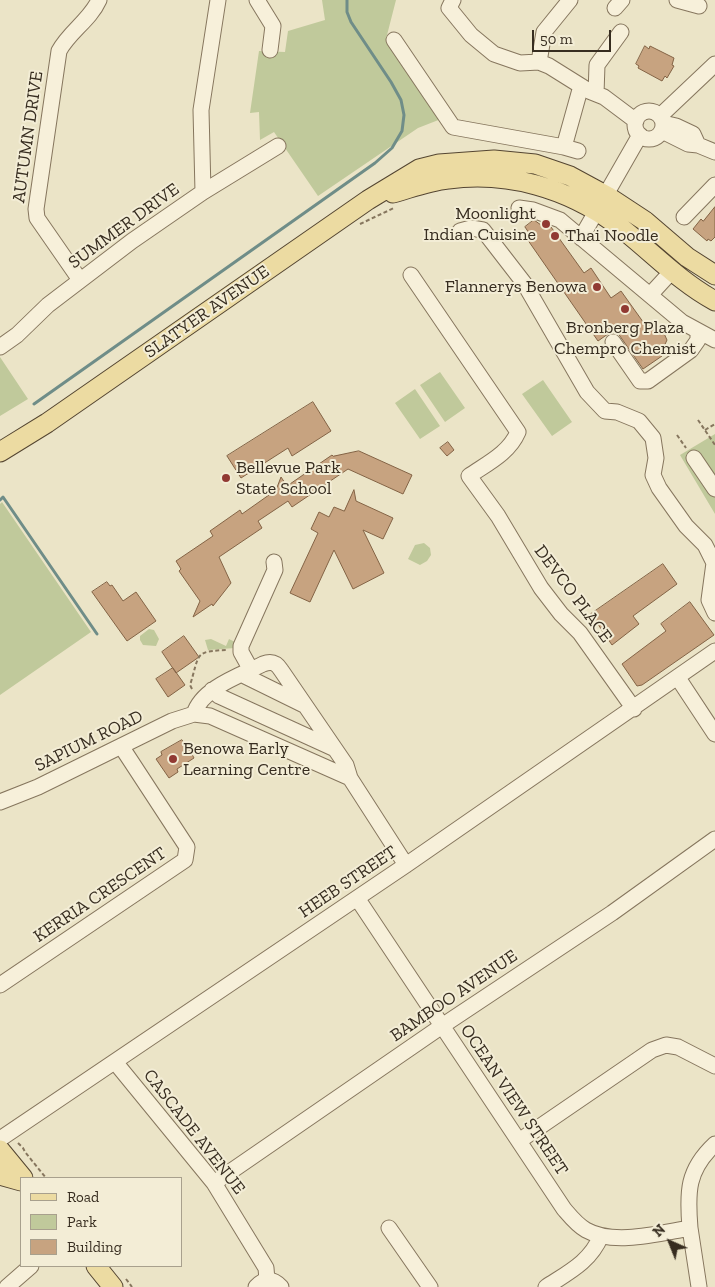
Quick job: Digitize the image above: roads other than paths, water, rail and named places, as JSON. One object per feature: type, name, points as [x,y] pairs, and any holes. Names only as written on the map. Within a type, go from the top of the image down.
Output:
[{"type":"main road","name":"SLATYER AVENUE","points":[[0,452],[47,423],[368,200],[446,179],[478,176],[512,179],[546,187],[571,197],[602,204],[645,221],[687,257],[715,276]]},
{"type":"main road","name":"SLATYER AVENUE","points":[[602,204],[616,224],[672,271],[699,292],[715,301]]},
{"type":"main road","name":"SLATYER AVENUE","points":[[0,437],[47,423]]},
{"type":"main road","points":[[0,1150],[20,1177]]},
{"type":"main road","points":[[0,1175],[20,1180]]},
{"type":"main road","points":[[97,1267],[113,1287]]},
{"type":"street","name":"AUTUMN DRIVE","points":[[80,280],[36,218],[36,209],[60,51],[65,41],[93,11],[98,0]]},
{"type":"street","points":[[203,192],[201,110],[218,0]]},
{"type":"street","points":[[257,0],[272,26],[270,50]]},
{"type":"street","points":[[453,0],[449,8],[471,36],[494,54],[520,62],[539,62],[596,94],[604,96],[638,128],[644,138],[654,138],[662,123],[715,64]]},
{"type":"street","points":[[539,62],[544,32],[570,0]]},
{"type":"street","points":[[677,0],[699,6]]},
{"type":"street","points":[[596,94],[597,65],[621,32]]},
{"type":"street","points":[[394,40],[453,127],[571,149],[581,86]]},
{"type":"street","points":[[581,238],[602,204],[638,128],[638,116],[646,111],[651,111],[662,123],[688,144],[698,145],[715,152]]},
{"type":"street","name":"SUMMER DRIVE","points":[[0,347],[17,335],[48,305],[132,241],[203,192],[278,146]]},
{"type":"street","points":[[684,217],[715,185]]},
{"type":"street","points":[[519,208],[533,210],[560,220],[682,322],[715,340]]},
{"type":"street","points":[[460,231],[471,228],[483,230],[524,283],[587,392],[605,411],[618,412],[640,422],[653,438],[656,458],[653,475],[659,488],[686,526],[704,545],[714,563],[709,600],[715,613]]},
{"type":"street","points":[[650,295],[672,271]]},
{"type":"street","name":"DEVCO PLACE","points":[[411,275],[518,432],[514,443],[508,450],[469,476],[498,516],[541,588],[561,614],[580,633],[634,708]]},
{"type":"street","points":[[613,342],[640,380],[648,381],[692,350],[698,340],[698,330]]},
{"type":"street","points":[[694,458],[715,489]]},
{"type":"street","points":[[274,562],[275,570],[241,650],[251,680],[304,706]]},
{"type":"street","name":"HEEB STREET","points":[[0,1140],[406,865],[715,651]]},
{"type":"street","points":[[194,714],[197,706],[212,690],[266,663],[276,663],[346,765],[350,778],[406,865]]},
{"type":"street","points":[[678,678],[715,734]]},
{"type":"street","points":[[212,690],[219,696],[335,749]]},
{"type":"street","name":"SAPIUM ROAD","points":[[0,802],[38,787],[172,721],[194,714],[222,720],[350,778]]},
{"type":"street","name":"KERRIA CRESCENT","points":[[0,985],[185,860],[188,847],[121,746]]},
{"type":"street","name":"BAMBOO AVENUE","points":[[214,1183],[442,1026],[612,913],[715,839]]},
{"type":"street","name":"OCEAN VIEW STREET","points":[[356,898],[564,1208],[574,1220],[587,1230],[601,1236]]},
{"type":"street","points":[[519,1141],[652,1050],[666,1045],[678,1047],[715,1066]]},
{"type":"street","name":"CASCADE AVENUE","points":[[115,1062],[214,1183],[266,1268],[268,1285]]},
{"type":"street","points":[[699,1287],[690,1228],[688,1198],[690,1181],[696,1166],[715,1144]]},
{"type":"street","points":[[390,1228],[430,1287]]},
{"type":"street","points":[[546,1287],[584,1262],[595,1248],[601,1236],[631,1237],[690,1228]]},
{"type":"street","points":[[6,1287],[30,1267]]},
{"type":"waterway","points":[[34,404],[375,163],[392,148],[402,131],[404,115],[401,100],[351,22],[347,12],[347,0]]},
{"type":"waterway","points":[[0,500],[3,497],[97,634]]},
{"type":"place","name":"Moonlight Indian Cuisine","points":[[546,224]]},
{"type":"place","name":"Thai Noodle","points":[[555,236]]},
{"type":"place","name":"Flannerys Benowa","points":[[597,287]]},
{"type":"place","name":"Bronberg Plaza Chempro Chemist","points":[[625,309]]},
{"type":"place","name":"Bellevue Park State School","points":[[226,478]]},
{"type":"place","name":"Benowa Early Learning Centre","points":[[173,759]]}]
